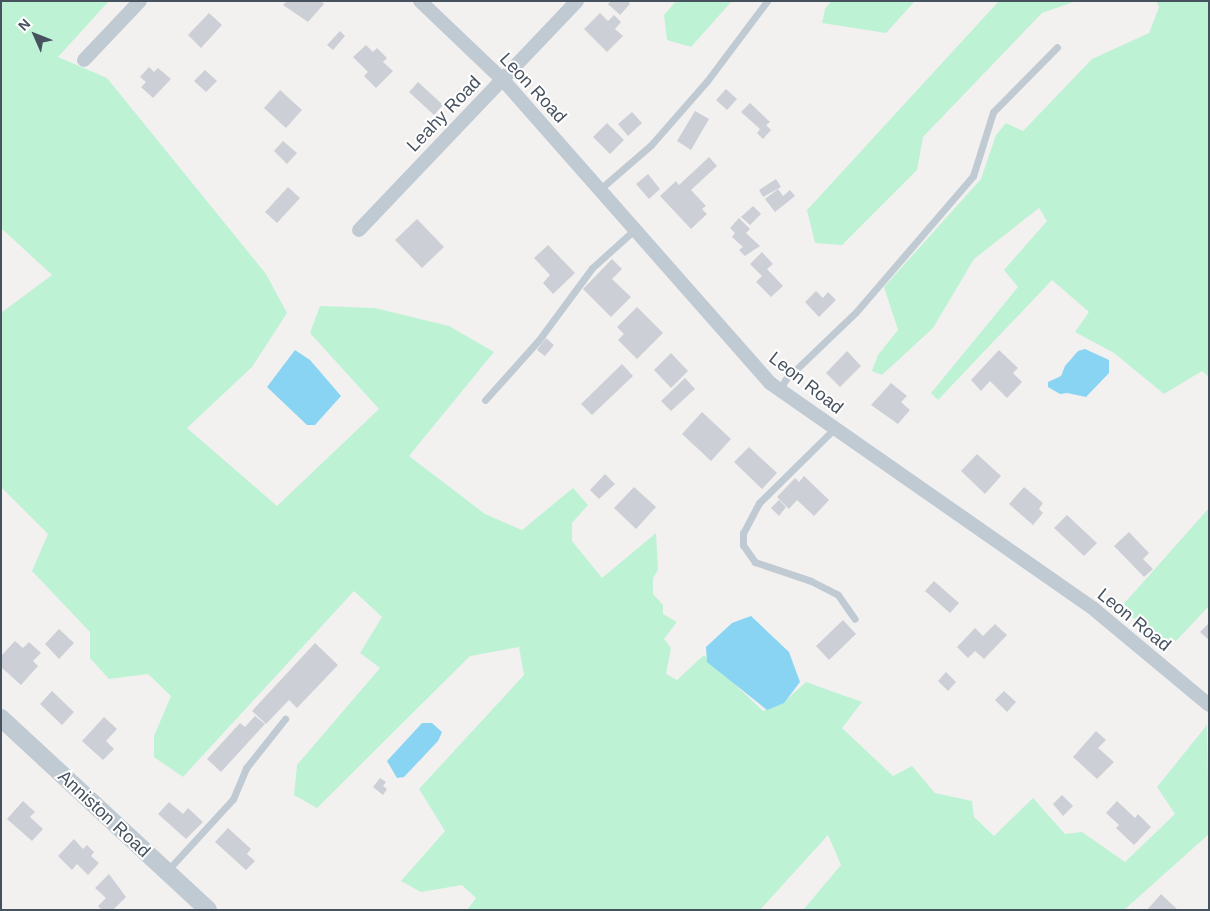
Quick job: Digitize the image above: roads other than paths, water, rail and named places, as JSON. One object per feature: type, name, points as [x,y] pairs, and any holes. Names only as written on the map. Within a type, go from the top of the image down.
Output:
[{"type":"street","points":[[84,60],[140,1]]},
{"type":"street","name":"Leon Road","points":[[420,1],[503,80],[756,369],[780,390],[834,429],[1095,610],[1209,705]]},
{"type":"street","name":"Leahy Road","points":[[359,230],[577,1]]},
{"type":"street","name":"Anniston Road","points":[[1,718],[208,910]]},
{"type":"lane","points":[[599,190],[651,145],[707,81],[767,1]]},
{"type":"lane","points":[[780,390],[785,380],[856,312],[973,176],[993,112],[1057,47]]},
{"type":"lane","points":[[485,400],[538,341],[592,268],[634,230]]},
{"type":"lane","points":[[834,429],[759,503],[743,533],[743,545],[755,562],[811,581],[838,595],[855,619]]},
{"type":"lane","points":[[167,872],[233,799],[246,768],[285,719]]},
{"type":"water","points":[[1085,349],[1109,360],[1109,373],[1086,397],[1067,393],[1060,394],[1048,387],[1048,382],[1061,376],[1065,366],[1078,351]]},
{"type":"water","points":[[295,350],[310,360],[341,396],[315,425],[307,425],[267,387]]},
{"type":"water","points":[[751,616],[789,652],[800,682],[784,703],[767,710],[707,662],[706,647],[732,623]]},
{"type":"water","points":[[422,723],[432,723],[442,732],[438,741],[404,777],[397,778],[387,761]]}]
